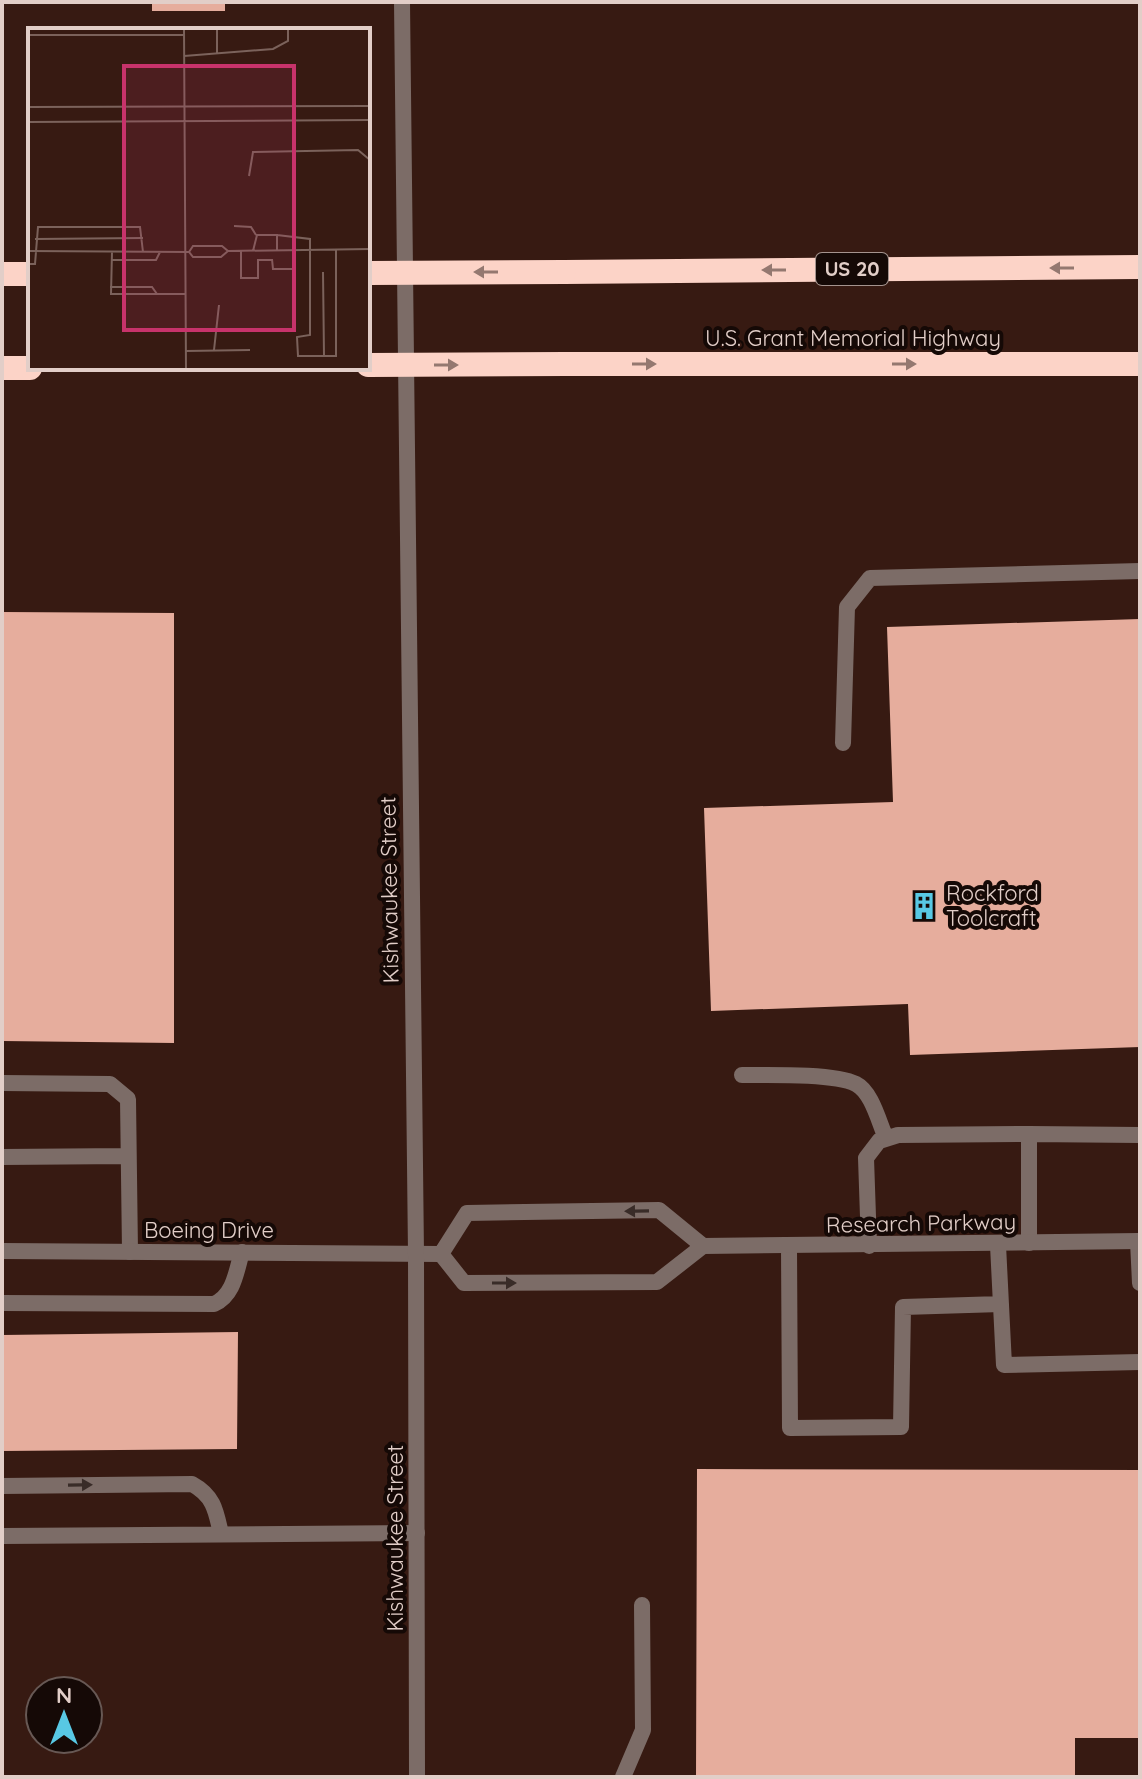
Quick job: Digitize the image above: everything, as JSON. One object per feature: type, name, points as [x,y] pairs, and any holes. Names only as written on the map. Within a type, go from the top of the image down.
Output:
[{"type":"highway","name":"US 20","points":[[370,273],[1140,267]]},
{"type":"highway","points":[[2,274],[28,274]]},
{"type":"highway","name":"U.S. Grant Memorial Highway","points":[[370,365],[1140,364]]},
{"type":"highway","points":[[2,368],[28,368]]},
{"type":"street","name":"Kishwaukee Street","points":[[402,2],[416,1254],[417,1777]]},
{"type":"street","points":[[843,743],[847,607],[870,578],[1140,571]]},
{"type":"street","points":[[742,1075],[824,1078],[856,1084],[868,1096],[886,1138]]},
{"type":"street","points":[[2,1083],[110,1084],[128,1099],[130,1252]]},
{"type":"street","points":[[1029,1134],[1029,1243]]},
{"type":"street","points":[[869,1246],[866,1158],[879,1141],[886,1138],[898,1135],[1140,1135]]},
{"type":"street","points":[[2,1157],[128,1156]]},
{"type":"street","points":[[659,1210],[703,1246],[657,1282],[464,1283],[441,1254],[467,1213],[659,1210]]},
{"type":"street","points":[[1139,1241],[1140,1283]]},
{"type":"street","name":"Research Parkway","points":[[703,1246],[1139,1241]]},
{"type":"street","points":[[998,1245],[1004,1365],[1140,1362]]},
{"type":"street","points":[[789,1247],[790,1428],[901,1427],[903,1307],[1001,1304]]},
{"type":"street","name":"Boeing Drive","points":[[2,1251],[416,1254]]},
{"type":"street","points":[[2,1303],[214,1304],[224,1300],[232,1288],[242,1252]]},
{"type":"street","points":[[416,1254],[441,1254]]},
{"type":"street","points":[[2,1486],[192,1484],[206,1491],[215,1505],[221,1534]]},
{"type":"street","points":[[2,1536],[417,1533]]},
{"type":"street","points":[[623,1777],[643,1730],[642,1605]]},
{"type":"building","points":[[152,2],[225,2],[225,11],[152,11]]},
{"type":"building","points":[[2,612],[174,613],[174,1043],[2,1041]]},
{"type":"building","name":"Rockford Toolcraft","points":[[1140,619],[1140,1047],[910,1055],[908,1004],[711,1011],[704,808],[893,802],[887,627]]},
{"type":"building","points":[[238,1332],[237,1449],[2,1451],[2,1335]]},
{"type":"building","points":[[697,1469],[1140,1470],[1140,1738],[1075,1738],[1075,1777],[696,1777]]},
{"type":"place","name":"Rockford Toolcraft","points":[[924,906]]}]
